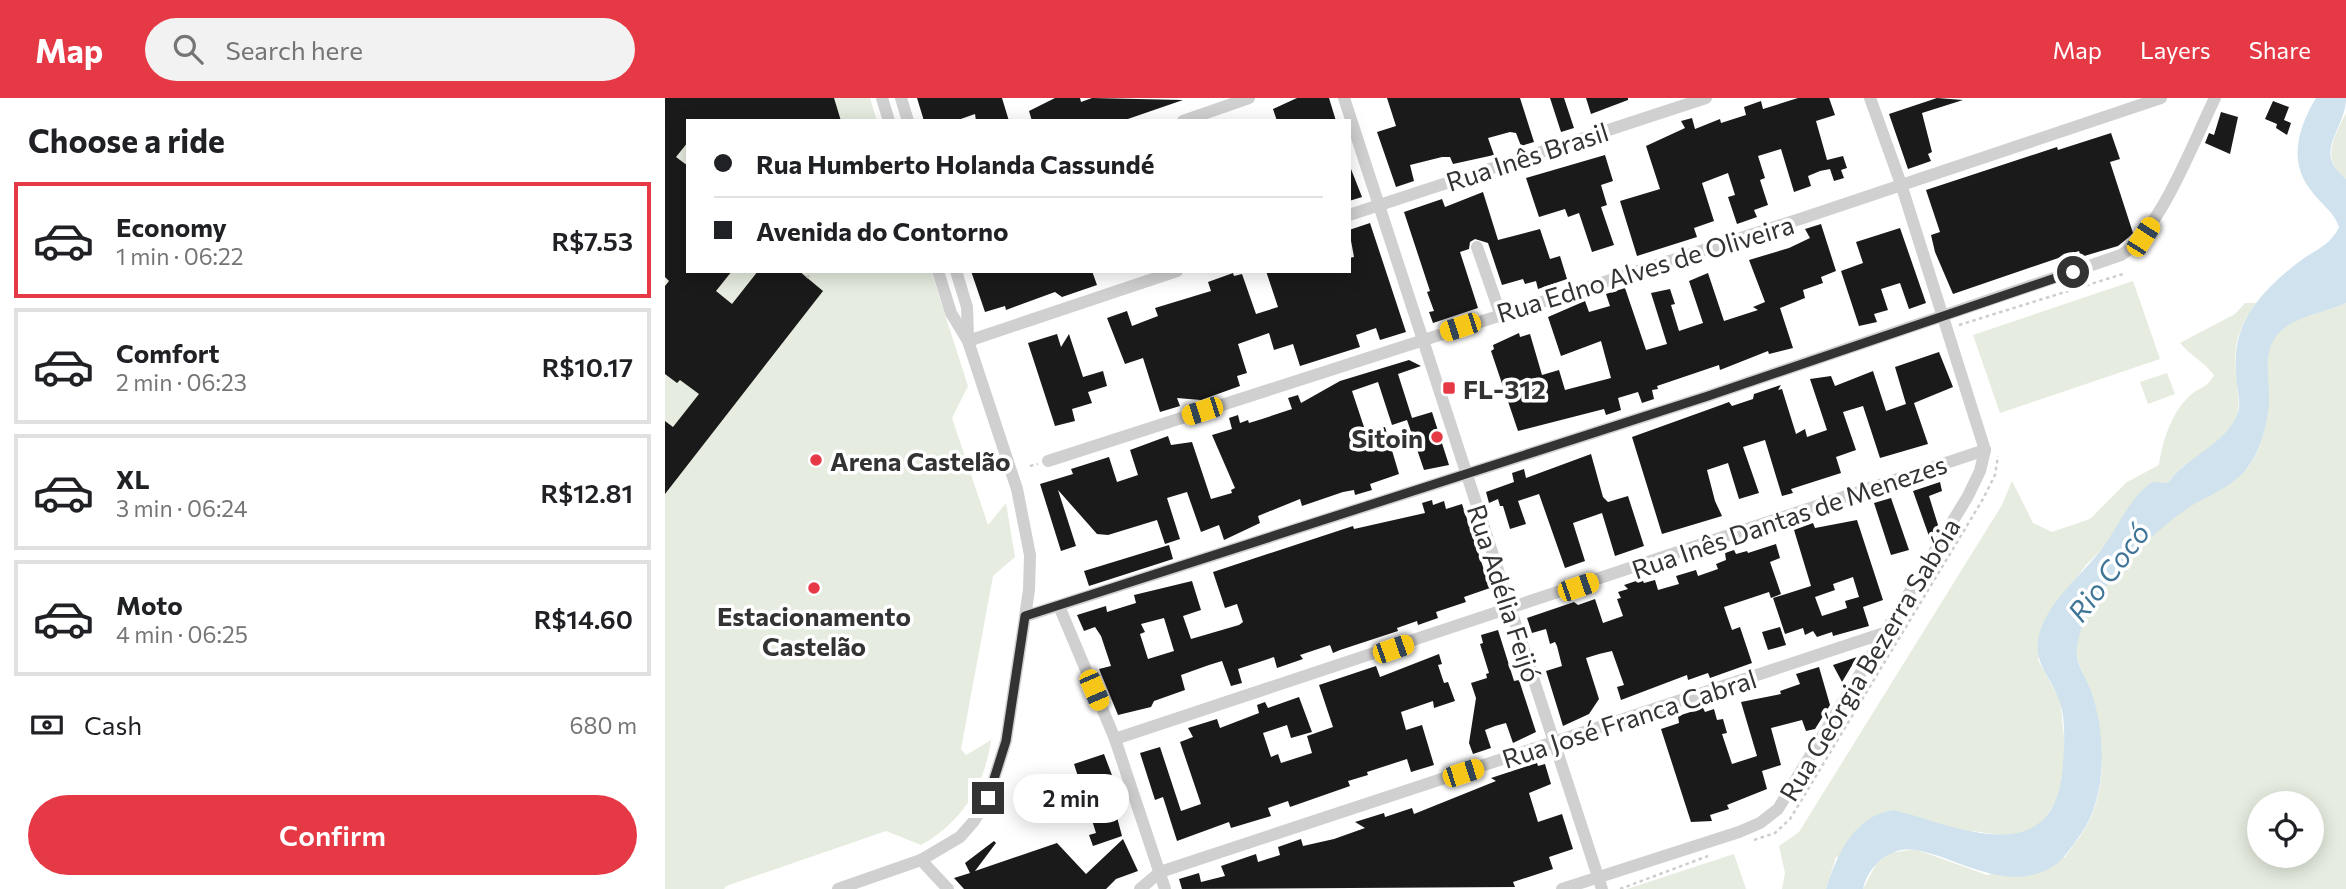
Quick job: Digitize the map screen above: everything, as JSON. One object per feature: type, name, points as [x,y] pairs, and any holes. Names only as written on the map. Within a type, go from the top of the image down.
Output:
[{"type":"street","points":[[882,98],[888,119]]},
{"type":"street","points":[[901,98],[907,119]]},
{"type":"street","points":[[1189,119],[1249,98]]},
{"type":"street","name":"Rua Adélia Feijó","points":[[1344,98],[1351,119]]},
{"type":"street","name":"Rua Inês Brasil","points":[[1351,214],[1706,98]]},
{"type":"street","points":[[1870,98],[1901,184],[1985,450]]},
{"type":"street","name":"Rua Edno Alves de Oliveira","points":[[1048,461],[2161,98]]},
{"type":"street","points":[[1025,616],[1468,474],[2121,255],[2133,248],[2155,219],[2215,98]]},
{"type":"street","name":"Rua Adélia Feijó","points":[[1351,120],[1599,883]]},
{"type":"street","points":[[1477,247],[1500,313]]},
{"type":"street","points":[[838,889],[921,860],[960,837],[988,798],[1006,741],[1025,616],[1030,566],[1028,533],[968,341],[951,313],[939,273]]},
{"type":"street","points":[[957,273],[967,307],[968,341]]},
{"type":"street","points":[[968,341],[1171,273]]},
{"type":"street","name":"Rua Inês Dantas de Menezes","points":[[1115,739],[1985,450]]},
{"type":"street","name":"Rua Geórgia Bezerra Sabóia","points":[[1562,889],[1599,883],[1770,817],[1788,796],[1968,496],[1980,471],[1985,450]]},
{"type":"street","points":[[1059,606],[1115,739],[1165,889]]},
{"type":"street","name":"Rua José Franca Cabral","points":[[1140,889],[1160,872],[1884,633]]},
{"type":"street","points":[[921,860],[948,889]]},
{"type":"path","points":[[807,278],[811,273]]},
{"type":"path","points":[[1957,326],[2123,274]]},
{"type":"path","points":[[1750,842],[1775,833],[1790,819],[1983,499],[1995,475],[1998,452]]},
{"type":"path","points":[[1620,889],[1712,855]]},
{"type":"shaded area","name":"Arena Castelão","points":[[665,98],[870,98],[876,119],[686,119],[686,273],[932,273],[968,386],[952,418],[988,525],[1006,503],[1015,557],[993,576],[961,749],[966,755],[991,740],[988,757],[969,802],[948,826],[921,845],[886,831],[726,886],[724,889],[665,889]]},
{"type":"shaded area","points":[[2346,113],[2346,179],[2333,164],[2331,156],[2334,139]]},
{"type":"shaded area","points":[[2133,281],[2160,359],[2000,413],[1973,335]]},
{"type":"shaded area","points":[[2245,303],[2256,303],[2237,341],[2235,360],[2239,408],[2233,423],[2217,442],[2176,473],[2086,565],[2054,609],[2038,660],[2060,700],[2065,746],[2060,795],[2046,817],[2032,831],[2009,836],[1972,831],[1836,857],[1826,889],[1782,889],[1785,873],[1779,846],[1799,832],[2002,505],[2012,481],[2033,523],[2052,532],[2090,519],[2127,482],[2159,465],[2174,416],[2186,400],[2214,375],[2180,343],[2235,314]]},
{"type":"shaded area","points":[[2346,303],[2346,889],[1863,889],[1876,864],[1890,853],[1915,849],[1987,875],[2065,857],[2081,836],[2090,818],[2097,798],[2102,768],[2101,736],[2095,706],[2077,654],[2078,638],[2084,621],[2108,583],[2141,547],[2175,517],[2231,483],[2250,465],[2262,440],[2266,422],[2268,349],[2280,331],[2311,314]]},
{"type":"shaded area","points":[[2167,373],[2175,394],[2148,404],[2140,382]]},
{"type":"shaded area","points":[[1734,854],[1746,889],[1627,889]]},
{"type":"water","name":"Rio Cocó","points":[[2316,98],[2346,98],[2345,110],[2333,140],[2331,159],[2346,179],[2346,303],[2292,323],[2274,339],[2268,358],[2267,421],[2250,465],[2232,483],[2191,506],[2159,530],[2109,583],[2085,620],[2077,653],[2079,666],[2096,708],[2102,764],[2096,802],[2081,834],[2056,864],[2045,871],[2028,876],[1996,875],[1933,854],[1908,849],[1890,854],[1876,865],[1863,889],[1826,889],[1849,839],[1868,820],[1880,814],[1894,810],[1944,825],[1997,834],[2020,832],[2040,823],[2054,804],[2062,774],[2064,727],[2059,700],[2039,658],[2041,627],[2056,602],[2096,557],[2144,488],[2152,482],[2168,483],[2185,465],[2225,434],[2239,406],[2236,364],[2237,344],[2243,325],[2259,299],[2275,282],[2327,243],[2336,233],[2339,227],[2337,222],[2305,182],[2298,158],[2300,133]]},
{"type":"building","points":[[665,98],[834,98],[840,119],[686,119],[686,144],[676,157],[686,164],[686,273],[730,273],[716,291],[732,304],[756,273],[801,273],[823,291],[665,494],[665,421],[673,427],[699,394],[680,380],[677,383],[665,374],[665,286],[669,281],[665,277]]},
{"type":"building","points":[[917,98],[1002,98],[1008,119],[976,119],[975,114],[961,119],[923,119]]},
{"type":"building","points":[[1055,98],[1080,98],[1081,102],[1092,98],[1183,100],[1128,119],[1031,119],[1029,111]]},
{"type":"building","points":[[1297,98],[1329,98],[1335,119],[1276,119],[1273,109]]},
{"type":"building","points":[[1387,98],[1520,98],[1534,142],[1521,146],[1516,133],[1510,132],[1488,138],[1494,155],[1453,164],[1450,157],[1442,157],[1410,165],[1414,181],[1396,187],[1377,132],[1396,126]]},
{"type":"building","points":[[1550,98],[1564,98],[1574,128],[1561,132]]},
{"type":"building","points":[[1586,98],[1628,98],[1628,100],[1591,114]]},
{"type":"building","points":[[1798,98],[1829,98],[1835,115],[1816,121],[1827,160],[1843,156],[1847,168],[1841,170],[1844,178],[1834,181],[1830,169],[1820,171],[1808,176],[1811,186],[1794,192],[1781,149],[1758,156],[1765,178],[1760,180],[1768,205],[1754,210],[1757,217],[1737,224],[1728,197],[1735,195],[1728,173],[1702,183],[1714,221],[1694,228],[1697,237],[1637,256],[1620,201],[1660,189],[1646,146],[1685,128],[1681,121],[1692,118],[1695,129],[1720,119],[1721,123],[1746,115],[1744,107],[1761,101],[1763,109]]},
{"type":"building","points":[[1937,98],[1963,100],[1922,113],[1932,152],[1928,154],[1931,161],[1908,169],[1889,114]]},
{"type":"building","points":[[2273,101],[2289,107],[2284,120],[2291,123],[2287,135],[2276,128],[2277,124],[2265,119]]},
{"type":"building","points":[[2221,112],[2238,117],[2230,154],[2205,143],[2209,133],[2214,135]]},
{"type":"building","points":[[2111,133],[2120,159],[2110,162],[2133,233],[2118,246],[2081,257],[2079,251],[1953,294],[1935,252],[1931,235],[1940,232],[1926,190],[2057,147],[2058,150]]},
{"type":"building","points":[[1605,155],[1613,181],[1601,185],[1607,205],[1601,207],[1614,245],[1592,252],[1579,213],[1568,217],[1565,209],[1539,217],[1526,178]]},
{"type":"building","points":[[1351,169],[1362,197],[1351,200]]},
{"type":"building","points":[[1483,192],[1498,240],[1540,229],[1550,259],[1560,256],[1567,279],[1538,289],[1536,281],[1525,284],[1523,279],[1502,285],[1488,243],[1475,239],[1470,242],[1469,249],[1460,252],[1478,308],[1433,323],[1429,312],[1434,311],[1427,292],[1430,291],[1404,212],[1442,199],[1445,207]]},
{"type":"building","points":[[1370,223],[1406,332],[1380,340],[1376,328],[1356,335],[1360,347],[1300,366],[1293,344],[1274,350],[1269,333],[1238,344],[1247,373],[1237,376],[1240,386],[1201,400],[1177,398],[1180,406],[1160,412],[1143,358],[1125,364],[1107,318],[1127,311],[1132,326],[1158,316],[1155,308],[1211,291],[1208,282],[1233,273],[1234,276],[1242,274],[1256,314],[1278,307],[1267,273],[1351,273],[1351,258],[1354,257],[1351,229]]},
{"type":"building","points":[[1821,224],[1836,271],[1821,277],[1823,283],[1803,290],[1805,298],[1780,308],[1793,348],[1769,354],[1768,351],[1720,370],[1719,365],[1657,386],[1658,389],[1652,390],[1654,399],[1642,403],[1638,392],[1618,398],[1621,410],[1606,415],[1604,409],[1518,431],[1491,351],[1494,349],[1493,345],[1519,333],[1520,337],[1530,334],[1542,375],[1559,370],[1565,390],[1611,378],[1601,341],[1561,356],[1548,317],[1585,301],[1589,312],[1610,306],[1606,294],[1625,288],[1646,350],[1667,344],[1651,293],[1670,289],[1675,304],[1671,305],[1679,331],[1703,323],[1689,281],[1708,273],[1724,321],[1758,310],[1753,307],[1765,302],[1749,260],[1789,248],[1810,238],[1805,229]]},
{"type":"building","points":[[1900,228],[1926,303],[1909,309],[1900,283],[1881,289],[1888,310],[1874,314],[1877,322],[1859,326],[1841,271],[1863,263],[1856,242]]},
{"type":"building","points":[[972,273],[1093,273],[1097,285],[1062,297],[1055,292],[1006,310],[1005,306],[985,312]]},
{"type":"building","points":[[1057,334],[1061,347],[1069,334],[1083,377],[1103,371],[1107,386],[1088,392],[1092,403],[1072,409],[1075,421],[1055,426],[1028,343]]},
{"type":"building","points":[[1939,352],[1953,387],[1914,403],[1928,444],[1880,458],[1863,406],[1843,412],[1856,450],[1836,457],[1841,473],[1791,489],[1793,493],[1782,496],[1765,440],[1743,447],[1759,493],[1739,499],[1728,463],[1707,470],[1722,516],[1662,534],[1632,437],[1729,402],[1732,406],[1753,399],[1754,394],[1781,385],[1778,390],[1782,389],[1796,434],[1805,429],[1807,437],[1827,430],[1810,379],[1831,376],[1835,386],[1873,371],[1886,411],[1906,404],[1895,367]]},
{"type":"building","points":[[1409,360],[1421,366],[1398,374],[1412,418],[1432,412],[1449,465],[1424,470],[1407,420],[1392,425],[1378,382],[1352,391],[1366,433],[1385,427],[1399,474],[1370,484],[1372,490],[1355,495],[1354,490],[1343,492],[1302,506],[1300,499],[1258,516],[1260,523],[1224,540],[1219,525],[1201,532],[1187,492],[1167,498],[1180,539],[1165,544],[1157,520],[1108,535],[1097,534],[1058,490],[1076,546],[1061,551],[1040,484],[1073,474],[1071,469],[1109,457],[1117,482],[1138,475],[1130,450],[1168,436],[1171,445],[1192,442],[1211,499],[1232,493],[1231,490],[1235,488],[1212,435],[1232,429],[1229,418],[1238,415],[1240,423],[1262,419],[1292,409],[1288,398],[1298,395],[1301,403],[1340,381]]},
{"type":"building","points":[[1591,454],[1603,497],[1608,502],[1628,496],[1644,546],[1615,556],[1602,513],[1573,523],[1585,561],[1565,568],[1539,494],[1518,501],[1526,524],[1510,529],[1503,506],[1500,506],[1498,499],[1489,503],[1486,492],[1514,482],[1512,473],[1524,469],[1526,478]]},
{"type":"building","points":[[1940,482],[1942,491],[1929,496],[1938,525],[1930,539],[1913,491]]},
{"type":"building","points":[[1891,498],[1909,550],[1891,555],[1874,503]]},
{"type":"building","points":[[1432,500],[1433,505],[1444,501],[1446,509],[1462,504],[1490,588],[1464,597],[1466,602],[1436,612],[1438,618],[1418,625],[1417,621],[1397,628],[1398,631],[1333,653],[1330,645],[1300,655],[1303,659],[1277,668],[1274,657],[1238,669],[1242,683],[1231,686],[1222,661],[1209,665],[1181,675],[1185,690],[1154,701],[1151,707],[1118,715],[1099,669],[1111,666],[1101,636],[1095,627],[1084,631],[1077,615],[1106,606],[1107,612],[1136,603],[1134,595],[1192,581],[1201,610],[1183,616],[1191,639],[1239,625],[1243,622],[1237,604],[1225,608],[1213,572],[1353,526],[1354,529],[1425,513],[1422,503]],"holes":[[[1164,618],[1174,651],[1148,659],[1140,634],[1145,632],[1141,624]]]},
{"type":"building","points":[[1857,520],[1883,600],[1863,607],[1869,626],[1833,636],[1832,632],[1817,637],[1813,631],[1805,635],[1803,628],[1785,634],[1773,598],[1811,586],[1794,530],[1813,523],[1815,528]],"holes":[[[1853,577],[1859,597],[1845,601],[1847,608],[1822,616],[1815,597],[1835,590],[1833,584]]]},
{"type":"building","points":[[1776,544],[1780,558],[1770,562],[1781,594],[1771,598],[1769,592],[1724,607],[1732,630],[1740,627],[1752,663],[1710,678],[1708,673],[1688,680],[1687,675],[1621,700],[1617,687],[1624,685],[1612,651],[1586,658],[1599,699],[1589,714],[1563,726],[1546,671],[1562,666],[1557,646],[1555,642],[1550,644],[1546,629],[1532,633],[1527,618],[1574,602],[1578,605],[1595,599],[1603,623],[1623,616],[1617,599],[1621,598],[1618,592],[1628,589],[1624,585],[1642,579],[1644,583],[1655,580],[1658,590],[1679,584],[1676,576],[1696,570],[1698,576],[1718,569],[1716,564],[1726,560],[1725,553],[1734,550],[1736,554],[1748,553]]},
{"type":"building","points":[[1169,545],[1173,559],[1089,586],[1084,571]]},
{"type":"building","points":[[1780,627],[1786,645],[1768,650],[1762,632]]},
{"type":"building","points":[[1498,630],[1514,681],[1519,680],[1536,732],[1513,743],[1506,723],[1495,726],[1485,730],[1491,748],[1473,754],[1469,743],[1476,698],[1471,683],[1487,678],[1486,674],[1489,673],[1480,644],[1483,643],[1481,635]]},
{"type":"building","points":[[1439,654],[1442,664],[1438,665],[1444,683],[1448,682],[1455,701],[1434,708],[1433,701],[1401,712],[1406,730],[1422,725],[1434,765],[1411,772],[1407,759],[1348,781],[1350,786],[1290,807],[1288,801],[1268,808],[1271,816],[1231,828],[1229,822],[1177,841],[1163,797],[1155,800],[1140,753],[1160,747],[1181,811],[1201,804],[1180,742],[1193,737],[1188,728],[1217,719],[1220,728],[1259,713],[1257,705],[1265,702],[1268,708],[1299,697],[1312,732],[1291,738],[1287,725],[1263,733],[1271,757],[1278,754],[1281,763],[1312,753],[1307,736],[1333,727],[1319,685],[1376,666],[1380,677]]},
{"type":"building","points":[[1857,657],[1842,682],[1833,665]]},
{"type":"building","points":[[1819,667],[1830,705],[1815,729],[1806,731],[1802,720],[1771,728],[1781,765],[1762,771],[1767,789],[1727,805],[1729,809],[1710,815],[1712,821],[1691,822],[1661,729],[1679,723],[1678,716],[1703,708],[1705,712],[1714,709],[1717,720],[1723,719],[1727,733],[1722,734],[1732,764],[1757,756],[1741,702],[1781,694],[1780,691],[1800,684],[1796,674]]},
{"type":"building","points":[[1104,754],[1113,778],[1107,780],[1122,836],[1093,846],[1089,835],[1096,833],[1074,764]]},
{"type":"building","points":[[1537,763],[1538,766],[1545,764],[1551,784],[1529,793],[1538,822],[1562,814],[1573,849],[1549,857],[1553,869],[1513,882],[1515,887],[1182,889],[1179,879],[1199,873],[1201,882],[1225,876],[1221,866],[1256,854],[1258,862],[1280,855],[1278,847],[1301,839],[1303,846],[1334,839],[1365,828],[1355,822],[1384,813],[1385,817],[1412,808],[1414,814],[1496,781],[1491,778]]},
{"type":"building","points":[[1123,839],[1138,871],[1116,879],[1106,889],[964,889],[954,878],[970,873],[965,863],[994,841],[996,843],[975,871],[1057,843],[1086,874]]},
{"type":"place","name":"FL-312","points":[[1449,388]]},
{"type":"place","name":"Sitoin","points":[[1437,437]]},
{"type":"place","name":"Arena Castelão","points":[[816,460]]},
{"type":"place","name":"Estacionamento Castelão","points":[[814,588]]},
{"type":"route","points":[[988,798],[1006,741],[1025,616],[1708,396],[2073,272]]}]
